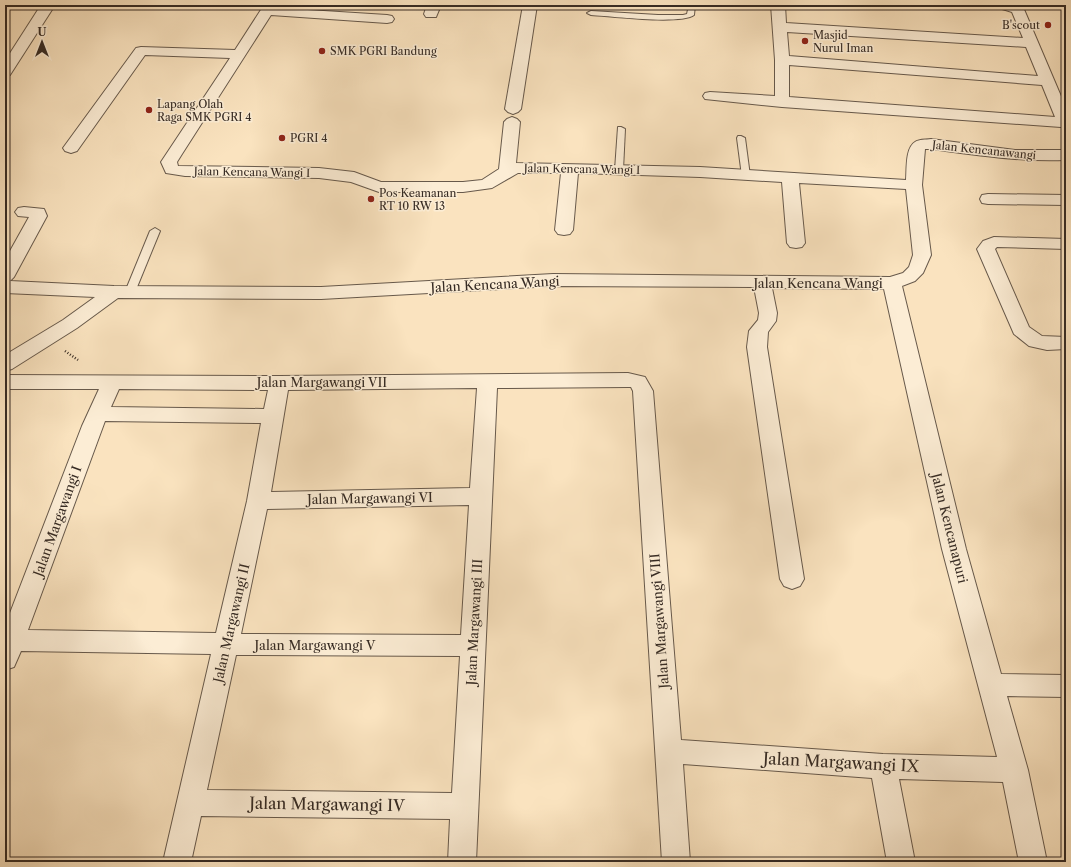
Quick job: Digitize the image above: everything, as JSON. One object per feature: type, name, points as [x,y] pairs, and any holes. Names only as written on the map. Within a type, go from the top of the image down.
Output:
[{"type":"street","points":[[5,72],[48,5]]},
{"type":"street","points":[[507,171],[512,115],[530,5]]},
{"type":"street","points":[[778,5],[782,60],[782,102]]},
{"type":"street","points":[[710,96],[1061,122],[1064,121],[1018,10],[1004,5]]},
{"type":"street","points":[[70,148],[141,51],[240,54],[269,8],[387,18]]},
{"type":"street","points":[[779,26],[1031,43]]},
{"type":"street","name":"Jalan Kencana Wangi I","points":[[240,54],[169,162],[172,170],[186,172],[319,173],[354,177],[379,187],[463,187],[486,184],[507,171],[524,167],[700,172],[914,186]]},
{"type":"street","points":[[782,60],[1047,81]]},
{"type":"street","name":"Jalan Kencanawangi","points":[[914,186],[916,149],[920,145],[931,144],[1015,154],[1046,156],[1066,155]]},
{"type":"street","points":[[564,230],[570,169]]},
{"type":"street","points":[[790,178],[796,244]]},
{"type":"street","name":"Jalan Kencana Wangi","points":[[5,287],[122,292],[320,293],[553,280],[892,283],[909,277],[917,269],[922,255],[914,186]]},
{"type":"street","points":[[988,198],[1066,200]]},
{"type":"street","points":[[5,277],[38,216],[38,213],[35,212],[24,212]]},
{"type":"street","points":[[1066,244],[994,242],[986,249],[1021,330],[1029,339],[1041,343],[1066,343]]},
{"type":"street","points":[[762,282],[768,313],[766,321],[759,331],[757,347],[792,579]]},
{"type":"street","name":"Jalan Kencanapuri","points":[[892,283],[954,549],[1014,770],[1033,862]]},
{"type":"street","points":[[5,364],[122,292]]},
{"type":"street","name":"Jalan Margawangi VII","points":[[5,382],[279,383],[628,380],[638,382]]},
{"type":"street","name":"Jalan Margawangi III","points":[[462,862],[487,382]]},
{"type":"street","name":"Jalan Margawangi VIII","points":[[638,382],[643,391],[676,862]]},
{"type":"street","name":"Jalan Margawangi I","points":[[9,649],[98,414],[112,383]]},
{"type":"street","name":"Jalan Margawangi II","points":[[177,862],[258,501],[279,383]]},
{"type":"street","points":[[98,414],[274,416]]},
{"type":"street","name":"Jalan Margawangi VI","points":[[258,501],[481,496]]},
{"type":"street","name":"Jalan Margawangi V","points":[[9,649],[226,644],[473,646]]},
{"type":"street","points":[[991,685],[1066,686]]},
{"type":"street","name":"Jalan Margawangi IX","points":[[669,751],[883,766],[1014,770]]},
{"type":"street","points":[[883,766],[901,862]]},
{"type":"street","name":"Jalan Margawangi IV","points":[[190,803],[464,806]]},
{"type":"lane","points":[[591,13],[686,17],[690,15],[692,5]]},
{"type":"lane","points":[[619,170],[621,128]]},
{"type":"lane","points":[[740,138],[746,176]]},
{"type":"lane","points":[[122,292],[155,231]]},
{"type":"place","name":"B'scout","points":[[1048,25]]},
{"type":"place","name":"Masjid Nurul Iman","points":[[805,41]]},
{"type":"place","name":"SMK PGRI Bandung","points":[[322,51]]},
{"type":"place","name":"Lapang Olah Raga SMK PGRI 4","points":[[149,110]]},
{"type":"place","name":"PGRI 4","points":[[282,138]]},
{"type":"place","name":"Pos Keamanan RT 10 RW 13","points":[[371,199]]}]
